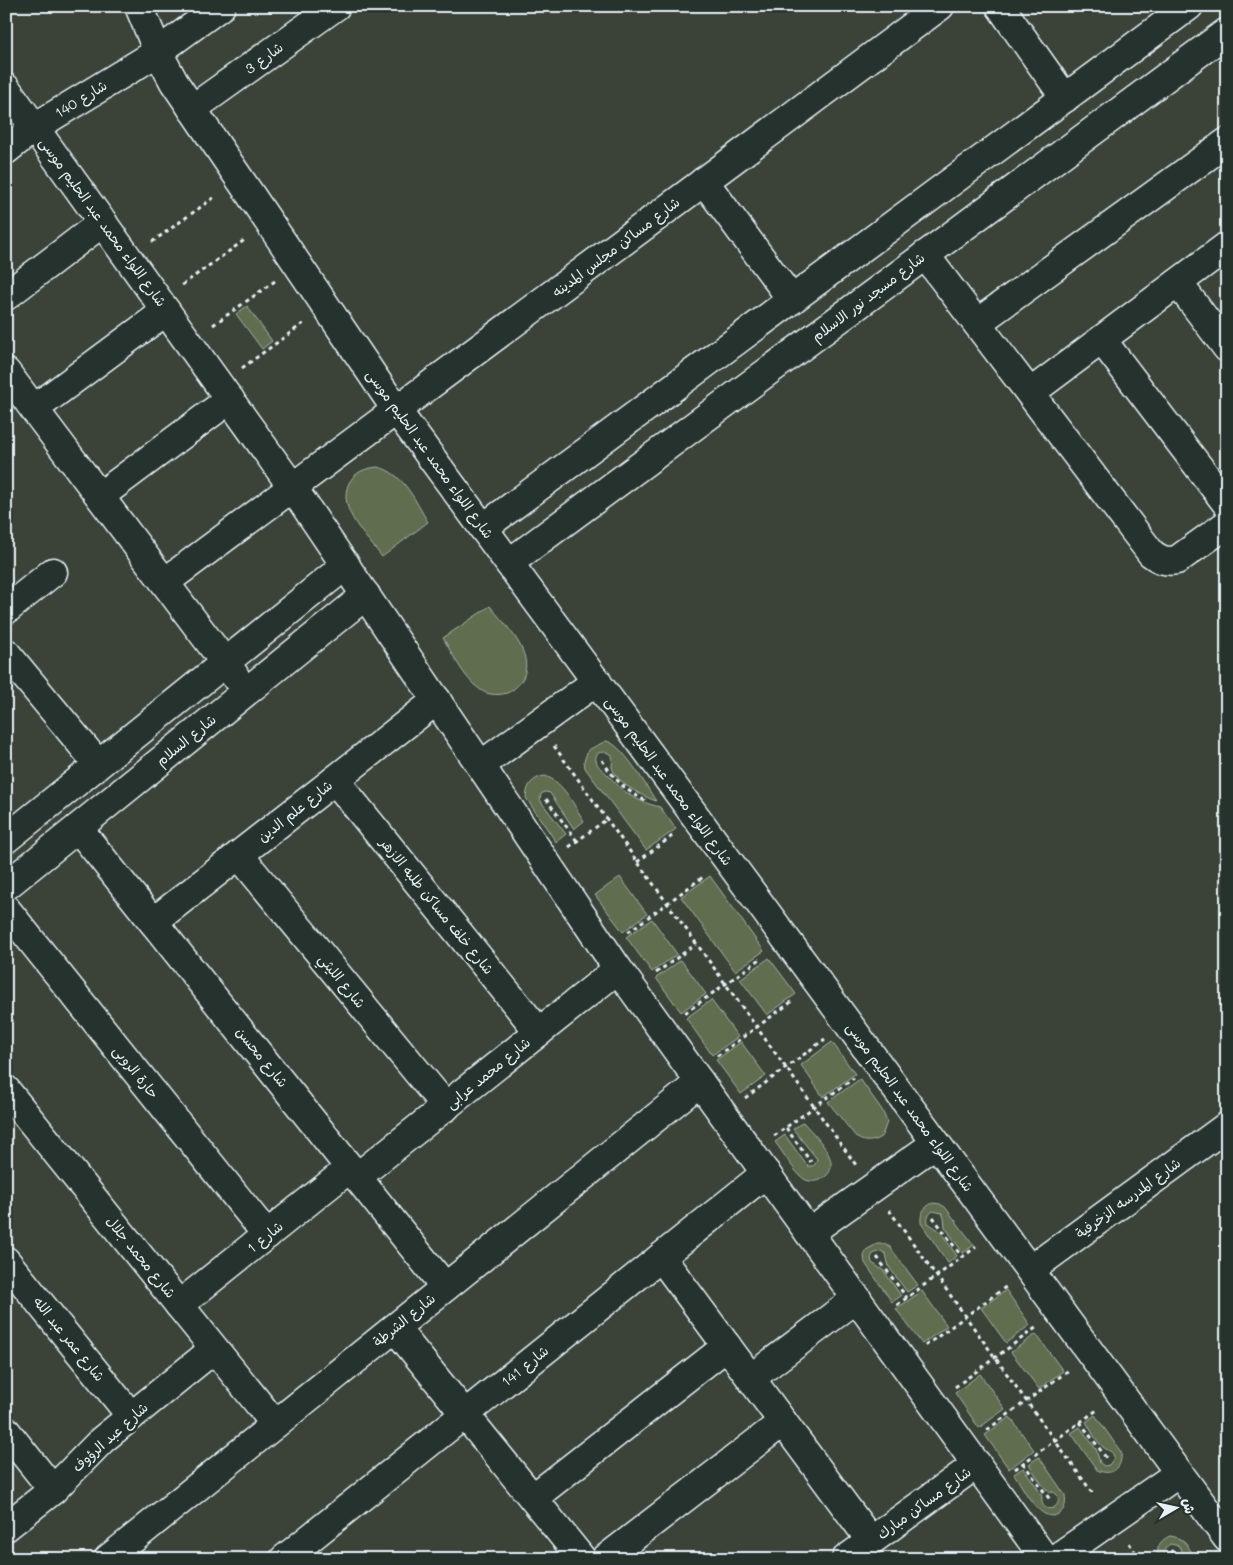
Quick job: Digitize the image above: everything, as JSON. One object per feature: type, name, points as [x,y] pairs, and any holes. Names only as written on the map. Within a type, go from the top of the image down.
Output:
[{"type":"street","name":"شارع اللواء محمد عبد الحليم موسى","points":[[138,6],[166,46],[174,82],[397,411],[1227,1538]]},
{"type":"street","points":[[166,46],[190,6]]},
{"type":"street","name":"شارع 140","points":[[6,150],[35,127],[166,46],[221,6]]},
{"type":"street","name":"شارع 3","points":[[192,109],[336,6]]},
{"type":"street","points":[[1000,6],[1065,98]]},
{"type":"street","points":[[483,528],[1189,6]]},
{"type":"street","name":"شارع مساكن مجلس المدينه","points":[[165,582],[704,182],[923,11]]},
{"type":"street","name":"شارع مسجد نور الاسلام","points":[[509,563],[1227,32]]},
{"type":"street","name":"شارع اللواء محمد عبد الحليم موسى","points":[[6,88],[293,488],[662,1030],[1045,1559]]},
{"type":"street","points":[[977,323],[1227,142]]},
{"type":"street","points":[[704,182],[792,300]]},
{"type":"street","points":[[6,296],[103,222]]},
{"type":"street","points":[[1030,393],[1227,246]]},
{"type":"street","points":[[925,254],[1158,559],[1167,562],[1177,560],[1227,524]]},
{"type":"street","points":[[1178,283],[1227,348]]},
{"type":"street","points":[[34,409],[163,306]]},
{"type":"street","points":[[1102,340],[1227,504]]},
{"type":"street","points":[[7,373],[246,691]]},
{"type":"street","points":[[100,496],[225,392]]},
{"type":"street","points":[[6,839],[346,565]]},
{"type":"street","points":[[6,610],[53,572]]},
{"type":"street","name":"شارع السلام","points":[[6,886],[366,595]]},
{"type":"street","points":[[6,653],[98,764]]},
{"type":"street","points":[[481,765],[597,682]]},
{"type":"street","name":"شارع علم الدين","points":[[153,922],[437,700]]},
{"type":"street","name":"شارع خلف مساكن طلبه الازهر","points":[[335,780],[539,1032]]},
{"type":"street","name":"شارع محسن","points":[[78,828],[445,1287]]},
{"type":"street","name":"شارع الليثي","points":[[239,855],[446,1107]]},
{"type":"street","name":"حارة الروبى","points":[[6,909],[267,1235]]},
{"type":"street","name":"شارع محمد عرابى","points":[[354,1173],[446,1107],[619,969]]},
{"type":"street","name":"شارع الشرطة","points":[[120,1555],[275,1424],[445,1287],[697,1077]]},
{"type":"street","name":"شارع محمد جلال","points":[[6,1090],[275,1424]]},
{"type":"street","name":"شارع المدرسه الزخرفية","points":[[1030,1270],[1227,1126]]},
{"type":"street","points":[[809,1232],[936,1143]]},
{"type":"street","name":"شارع 141","points":[[284,1559],[661,1257],[758,1163]]},
{"type":"street","name":"شارع 1","points":[[179,1305],[267,1235],[354,1173]]},
{"type":"street","points":[[661,1257],[871,1541]]},
{"type":"street","name":"شارع عمر عبد الله","points":[[6,1261],[131,1416]]},
{"type":"street","points":[[751,1378],[857,1298]]},
{"type":"street","points":[[395,1328],[533,1498],[571,1555]]},
{"type":"street","points":[[533,1498],[727,1346]]},
{"type":"street","name":"شارع عبد الرؤوف","points":[[6,1527],[53,1490],[102,1440],[214,1350]]},
{"type":"street","points":[[605,1559],[783,1422]]},
{"type":"street","points":[[6,1432],[53,1490]]},
{"type":"street","name":"شارع مساكن مبارك","points":[[846,1559],[978,1465]]},
{"type":"street","points":[[1055,1559],[1179,1473]]},
{"type":"path","points":[[129,259],[239,180]]},
{"type":"path","points":[[163,306],[269,223]]},
{"type":"path","points":[[189,342],[298,264]]},
{"type":"path","points":[[225,392],[327,307]]},
{"type":"path","points":[[538,724],[1140,1559]]},
{"type":"path","points":[[602,760],[618,783],[631,793],[654,802]]},
{"type":"path","points":[[546,799],[577,842]]},
{"type":"path","points":[[637,862],[697,818]]},
{"type":"path","points":[[547,863],[607,819]]},
{"type":"path","points":[[619,969],[667,903],[727,859]]},
{"type":"path","points":[[662,1030],[786,940]]},
{"type":"path","points":[[619,969],[696,944]]},
{"type":"path","points":[[697,1077],[756,1027],[818,982]]},
{"type":"path","points":[[723,1114],[848,1023]]},
{"type":"path","points":[[758,1163],[786,1128],[877,1062]]},
{"type":"path","points":[[786,1128],[812,1162]]},
{"type":"path","points":[[933,1217],[962,1258]]},
{"type":"path","points":[[874,1322],[1000,1230]]},
{"type":"path","points":[[877,1257],[907,1298]]},
{"type":"path","points":[[903,1362],[1030,1270]]},
{"type":"path","points":[[933,1403],[1060,1310]]},
{"type":"path","points":[[978,1465],[1026,1401],[1092,1353]]},
{"type":"path","points":[[978,1465],[1023,1463],[1121,1393]]},
{"type":"path","points":[[1080,1422],[1107,1459]]},
{"type":"path","points":[[1023,1463],[1051,1502]]},
{"type":"path","points":[[1171,1550],[1177,1559]]},
{"type":"green space","points":[[247,306],[272,341],[262,349],[236,314]]},
{"type":"green space","points":[[378,467],[395,475],[402,482],[428,522],[382,557],[355,523],[347,503],[346,493],[351,479],[357,473],[369,468]]},
{"type":"green space","points":[[490,606],[517,639],[525,658],[526,668],[523,678],[514,689],[507,693],[492,694],[484,692],[473,684],[443,638]]},
{"type":"green space","points":[[606,741],[613,744],[627,757],[656,801],[637,792],[614,773],[612,755],[604,752],[597,754],[596,760],[599,767],[631,796],[660,807],[676,829],[646,850],[585,768],[584,761],[588,750]]},
{"type":"green space","points":[[545,776],[558,783],[584,821],[574,829],[550,793],[545,792],[541,794],[540,799],[542,803],[566,834],[556,842],[526,798],[531,783],[537,778]]},
{"type":"green space","points":[[710,876],[764,951],[735,971],[681,897]]},
{"type":"green space","points":[[620,877],[647,914],[623,932],[595,895]]},
{"type":"green space","points":[[652,919],[677,954],[652,972],[626,937]]},
{"type":"green space","points":[[769,958],[796,994],[767,1015],[740,979]]},
{"type":"green space","points":[[681,960],[706,994],[681,1012],[656,978]]},
{"type":"green space","points":[[711,1000],[738,1037],[712,1055],[686,1018]]},
{"type":"green space","points":[[741,1042],[766,1076],[741,1094],[716,1060]]},
{"type":"green space","points":[[832,1042],[855,1074],[823,1097],[801,1065]]},
{"type":"green space","points":[[860,1079],[882,1110],[887,1122],[882,1136],[873,1141],[864,1141],[857,1138],[828,1102]]},
{"type":"green space","points":[[803,1122],[826,1150],[830,1158],[831,1166],[829,1173],[818,1181],[808,1181],[800,1176],[775,1142],[785,1135],[805,1163],[808,1166],[813,1166],[817,1159],[793,1129]]},
{"type":"green space","points":[[933,1203],[945,1207],[974,1245],[963,1253],[945,1227],[942,1213],[933,1211],[928,1216],[928,1223],[940,1231],[957,1256],[948,1263],[921,1223],[923,1211]]},
{"type":"green space","points":[[877,1244],[884,1244],[890,1247],[918,1285],[907,1292],[889,1267],[886,1254],[881,1251],[873,1254],[871,1258],[872,1263],[884,1271],[901,1296],[892,1302],[865,1263],[866,1250]]},
{"type":"green space","points":[[1006,1290],[1030,1325],[1006,1343],[981,1308]]},
{"type":"green space","points":[[922,1291],[947,1326],[922,1344],[896,1309]]},
{"type":"green space","points":[[1036,1334],[1063,1371],[1039,1389],[1011,1352]]},
{"type":"green space","points":[[980,1374],[1005,1409],[979,1428],[955,1393]]},
{"type":"green space","points":[[1095,1415],[1121,1452],[1120,1463],[1112,1472],[1097,1470],[1071,1433],[1080,1427],[1096,1449],[1100,1463],[1104,1466],[1109,1465],[1114,1458],[1113,1454],[1100,1445],[1086,1422]]},
{"type":"green space","points":[[1010,1417],[1034,1450],[1009,1469],[985,1435]]},
{"type":"green space","points":[[1039,1457],[1065,1495],[1063,1509],[1060,1513],[1053,1516],[1046,1515],[1033,1504],[1014,1474],[1023,1468],[1041,1494],[1043,1505],[1049,1509],[1055,1507],[1058,1502],[1057,1495],[1044,1487],[1029,1464]]},
{"type":"green space","points":[[1170,1536],[1183,1541],[1196,1559],[1182,1559],[1179,1546],[1170,1544],[1164,1551],[1168,1559],[1159,1559],[1159,1545]]}]
